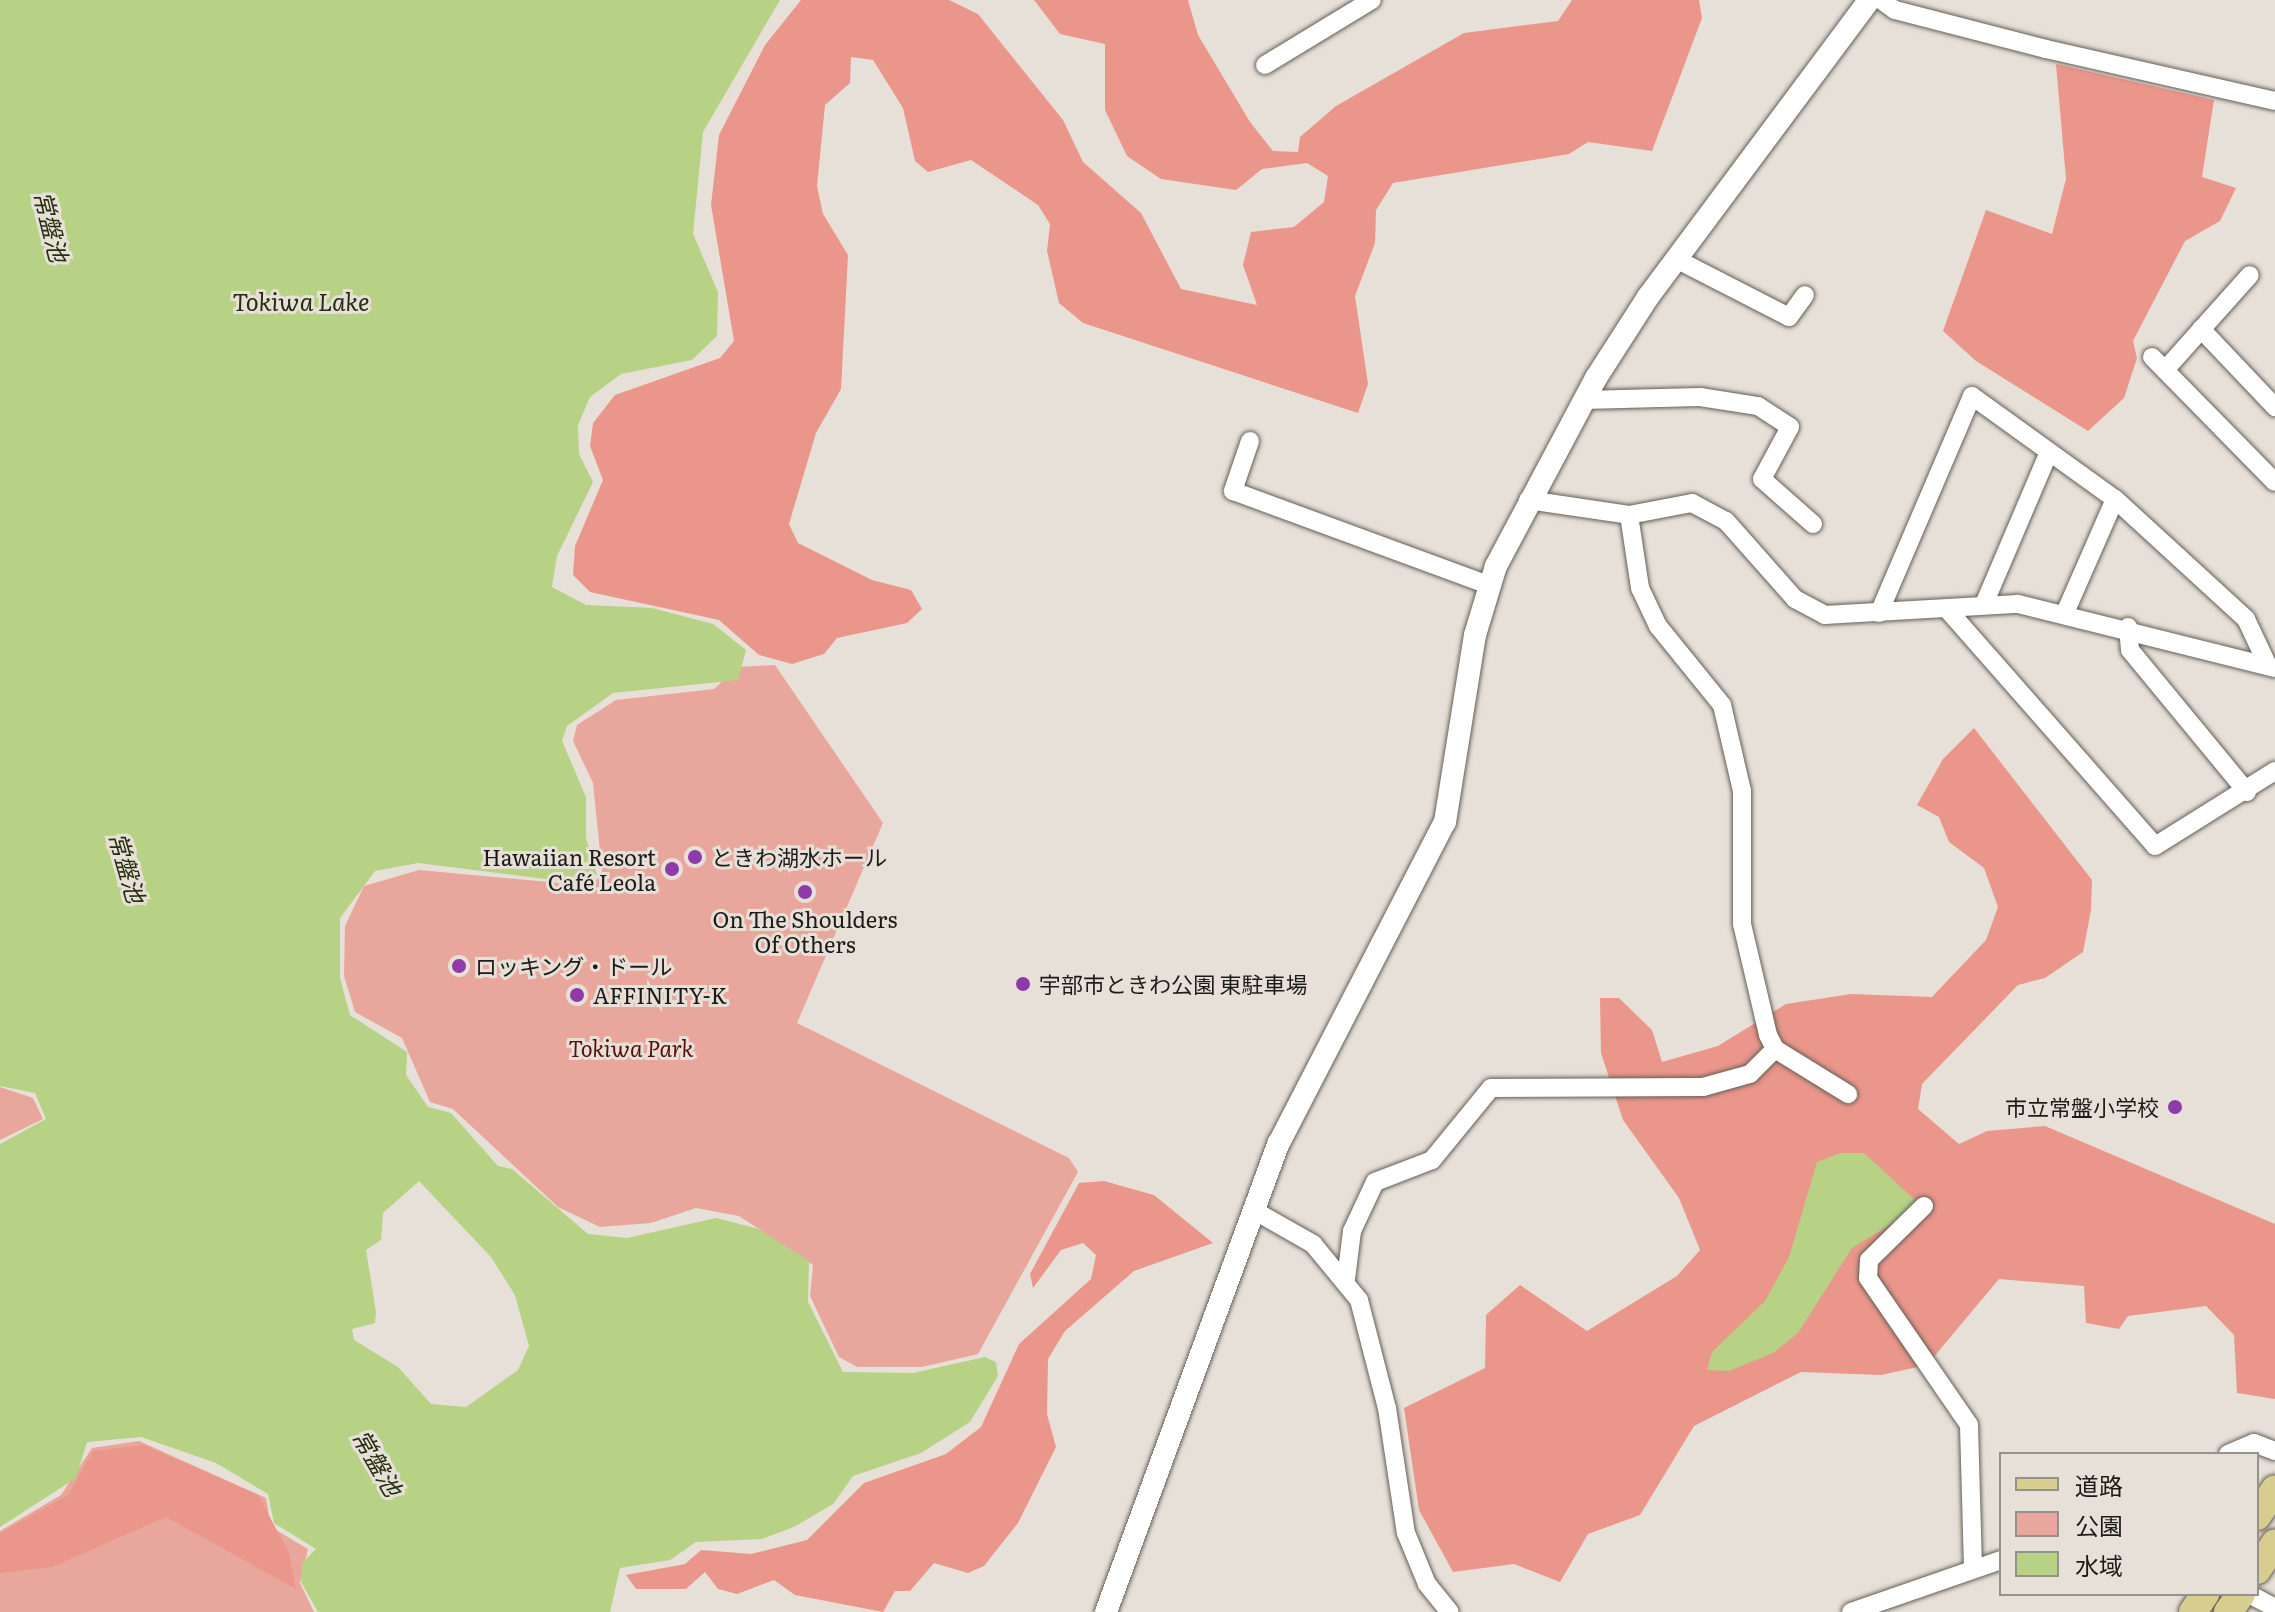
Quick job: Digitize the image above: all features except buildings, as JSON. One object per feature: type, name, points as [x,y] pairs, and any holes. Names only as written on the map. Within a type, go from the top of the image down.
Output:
[{"type":"main road","points":[[2259,1513],[2275,1489]]},
{"type":"main road","points":[[2259,1567],[2275,1543]]},
{"type":"street","points":[[1265,65],[1372,0]]},
{"type":"street","points":[[1106,1612],[1255,1211],[1305,1090],[1445,822],[1489,585],[1528,500],[1583,400],[1676,259],[1869,0]]},
{"type":"street","points":[[1881,0],[1895,10],[2046,49],[2275,101]]},
{"type":"street","points":[[1676,259],[1789,317],[1805,295]]},
{"type":"street","points":[[2250,275],[2201,329],[2158,363],[2275,482]]},
{"type":"street","points":[[2201,329],[2275,407]]},
{"type":"street","points":[[1879,613],[1972,396],[2048,454],[2115,499],[2246,619],[2271,667]]},
{"type":"street","points":[[1583,400],[1700,397],[1758,406],[1790,427],[1762,479],[1813,524]]},
{"type":"street","points":[[1250,441],[1233,491],[1489,585]]},
{"type":"street","points":[[1985,602],[2048,454]]},
{"type":"street","points":[[2065,613],[2115,499]]},
{"type":"street","points":[[1528,500],[1629,515],[1692,503],[1726,521],[1808,607],[1825,615],[1947,609],[1985,602],[2065,613],[2128,627],[2271,667]]},
{"type":"street","points":[[1629,515],[1640,588],[1658,626],[1722,705],[1742,791],[1742,924],[1775,1049],[1848,1094]]},
{"type":"street","points":[[1947,609],[2155,846],[2191,817],[2247,792],[2275,771]]},
{"type":"street","points":[[2128,627],[2130,650],[2247,792]]},
{"type":"street","points":[[1346,1279],[1352,1231],[1375,1182],[1432,1160],[1491,1088],[1703,1087],[1750,1074],[1775,1049]]},
{"type":"street","points":[[1924,1206],[1869,1260],[1868,1278],[1969,1425],[1973,1568]]},
{"type":"street","points":[[1255,1211],[1313,1244],[1346,1279],[1371,1330],[1406,1533],[1427,1584],[1450,1612]]},
{"type":"street","points":[[2233,1452],[2254,1443],[2275,1451]]},
{"type":"street","points":[[1851,1612],[1999,1561]]},
{"type":"street","points":[[2253,1596],[2275,1608]]},
{"type":"green space","name":"Tokiwa Park","points":[[775,665],[883,823],[797,1023],[1069,1158],[1078,1172],[978,1354],[922,1367],[857,1367],[839,1357],[810,1296],[813,1265],[739,1216],[696,1208],[651,1223],[600,1227],[558,1207],[453,1109],[430,1102],[402,1038],[355,1012],[344,976],[345,926],[364,886],[419,870],[592,886],[602,871],[593,783],[573,741],[577,725],[616,700],[714,689],[738,667]]},
{"type":"green space","points":[[0,1087],[33,1098],[43,1119],[0,1140]]},
{"type":"green space","points":[[139,1441],[266,1498],[271,1527],[308,1549],[300,1583],[314,1612],[0,1612],[0,1531],[61,1495],[92,1448]]},
{"type":"shaded area","points":[[801,0],[949,0],[978,14],[1063,120],[1083,162],[1141,213],[1181,289],[1257,305],[1243,265],[1251,232],[1294,227],[1324,202],[1328,176],[1307,163],[1262,169],[1236,190],[1161,179],[1127,156],[1105,110],[1105,44],[1060,34],[1034,0],[1188,0],[1198,35],[1250,122],[1273,151],[1298,152],[1300,137],[1336,106],[1464,33],[1558,21],[1572,0],[1699,0],[1702,18],[1652,151],[1588,142],[1569,154],[1393,183],[1376,210],[1375,243],[1355,296],[1368,384],[1358,413],[1083,323],[1059,303],[1047,251],[1050,224],[1038,205],[971,160],[928,172],[915,161],[903,108],[873,60],[851,57],[850,83],[825,105],[817,186],[823,214],[848,255],[841,389],[816,433],[789,524],[798,543],[872,580],[911,590],[922,609],[907,623],[837,638],[824,654],[792,664],[759,655],[719,620],[590,592],[573,575],[575,546],[603,480],[590,446],[593,423],[615,395],[720,358],[734,341],[711,205],[719,135],[765,45]]},
{"type":"shaded area","points":[[2056,64],[2214,100],[2202,177],[2236,188],[2220,221],[2185,241],[2133,341],[2137,358],[2124,398],[2088,431],[1976,361],[1943,331],[1986,210],[2052,234],[2066,179]]},
{"type":"shaded area","points":[[1974,728],[2092,880],[2091,910],[2083,952],[2045,978],[2018,985],[1922,1084],[1918,1109],[1959,1144],[1987,1131],[2045,1126],[2275,1224],[2275,1399],[2237,1393],[2234,1335],[2206,1306],[2128,1316],[2119,1329],[2086,1323],[2084,1286],[1999,1279],[1927,1365],[1881,1375],[1801,1372],[1694,1426],[1640,1515],[1588,1534],[1560,1582],[1514,1564],[1453,1572],[1419,1510],[1404,1408],[1485,1368],[1486,1315],[1520,1285],[1587,1331],[1677,1276],[1700,1250],[1679,1198],[1623,1120],[1601,1053],[1600,998],[1619,998],[1652,1030],[1662,1062],[1718,1046],[1786,1004],[1851,994],[1932,997],[1986,940],[1998,907],[1984,868],[1949,842],[1939,817],[1917,805],[1943,759]]},
{"type":"shaded area","points":[[1104,1181],[1154,1195],[1213,1243],[1134,1271],[1065,1331],[1048,1359],[1047,1414],[1056,1447],[1018,1523],[984,1566],[968,1573],[934,1563],[910,1591],[895,1591],[883,1612],[795,1595],[774,1580],[737,1594],[718,1589],[705,1572],[686,1589],[636,1589],[626,1575],[685,1564],[701,1550],[751,1554],[807,1540],[864,1483],[946,1454],[981,1427],[1019,1344],[1091,1279],[1096,1255],[1083,1243],[1061,1250],[1033,1288],[1030,1274],[1079,1183]]},
{"type":"shaded area","points":[[144,1445],[258,1495],[289,1553],[296,1589],[166,1517],[52,1567],[0,1573],[0,1533],[68,1495],[93,1451]]},
{"type":"water","name":"Tokiwa Lake","points":[[0,0],[780,0],[703,132],[693,234],[718,292],[717,336],[692,360],[621,374],[590,397],[578,425],[579,454],[593,482],[557,556],[552,587],[586,605],[652,608],[713,624],[746,650],[738,680],[613,693],[567,726],[562,741],[586,797],[586,838],[597,874],[569,882],[418,863],[375,871],[340,918],[340,978],[350,1015],[407,1052],[406,1075],[428,1107],[451,1113],[498,1166],[512,1169],[588,1234],[627,1238],[716,1218],[759,1229],[809,1261],[808,1302],[843,1372],[913,1373],[985,1357],[996,1362],[998,1376],[970,1422],[921,1453],[853,1476],[833,1504],[794,1527],[762,1539],[696,1542],[670,1560],[620,1568],[610,1612],[318,1612],[301,1582],[302,1563],[316,1549],[274,1523],[268,1494],[216,1463],[141,1437],[87,1442],[76,1478],[0,1527],[0,1144],[46,1119],[35,1093],[0,1086]],"holes":[[[419,1181],[491,1257],[515,1295],[529,1346],[518,1370],[466,1407],[431,1404],[398,1367],[354,1340],[352,1329],[375,1323],[366,1250],[381,1240],[383,1213]]]},
{"type":"water","points":[[1840,1153],[1864,1153],[1915,1200],[1913,1211],[1852,1248],[1798,1333],[1773,1353],[1729,1371],[1707,1370],[1712,1352],[1765,1301],[1789,1257],[1817,1162]]},
{"type":"place","name":"ときわ湖水ホール","points":[[695,857]]},
{"type":"place","name":"Hawaiian Resort Café Leola","points":[[672,869]]},
{"type":"place","name":"On The Shoulders Of Others","points":[[805,892]]},
{"type":"place","name":"ロッキング・ドール","points":[[459,966]]},
{"type":"place","name":"宇部市ときわ公園 東駐車場","points":[[1023,984]]},
{"type":"place","name":"AFFINITY-K","points":[[577,995]]},
{"type":"place","name":"市立常盤小学校","points":[[2175,1107]]},
{"type":"water label","name":"常盤池","points":[[52,226]]},
{"type":"water label","name":"常盤池","points":[[128,867]]},
{"type":"water label","name":"常盤池","points":[[378,1462]]}]
